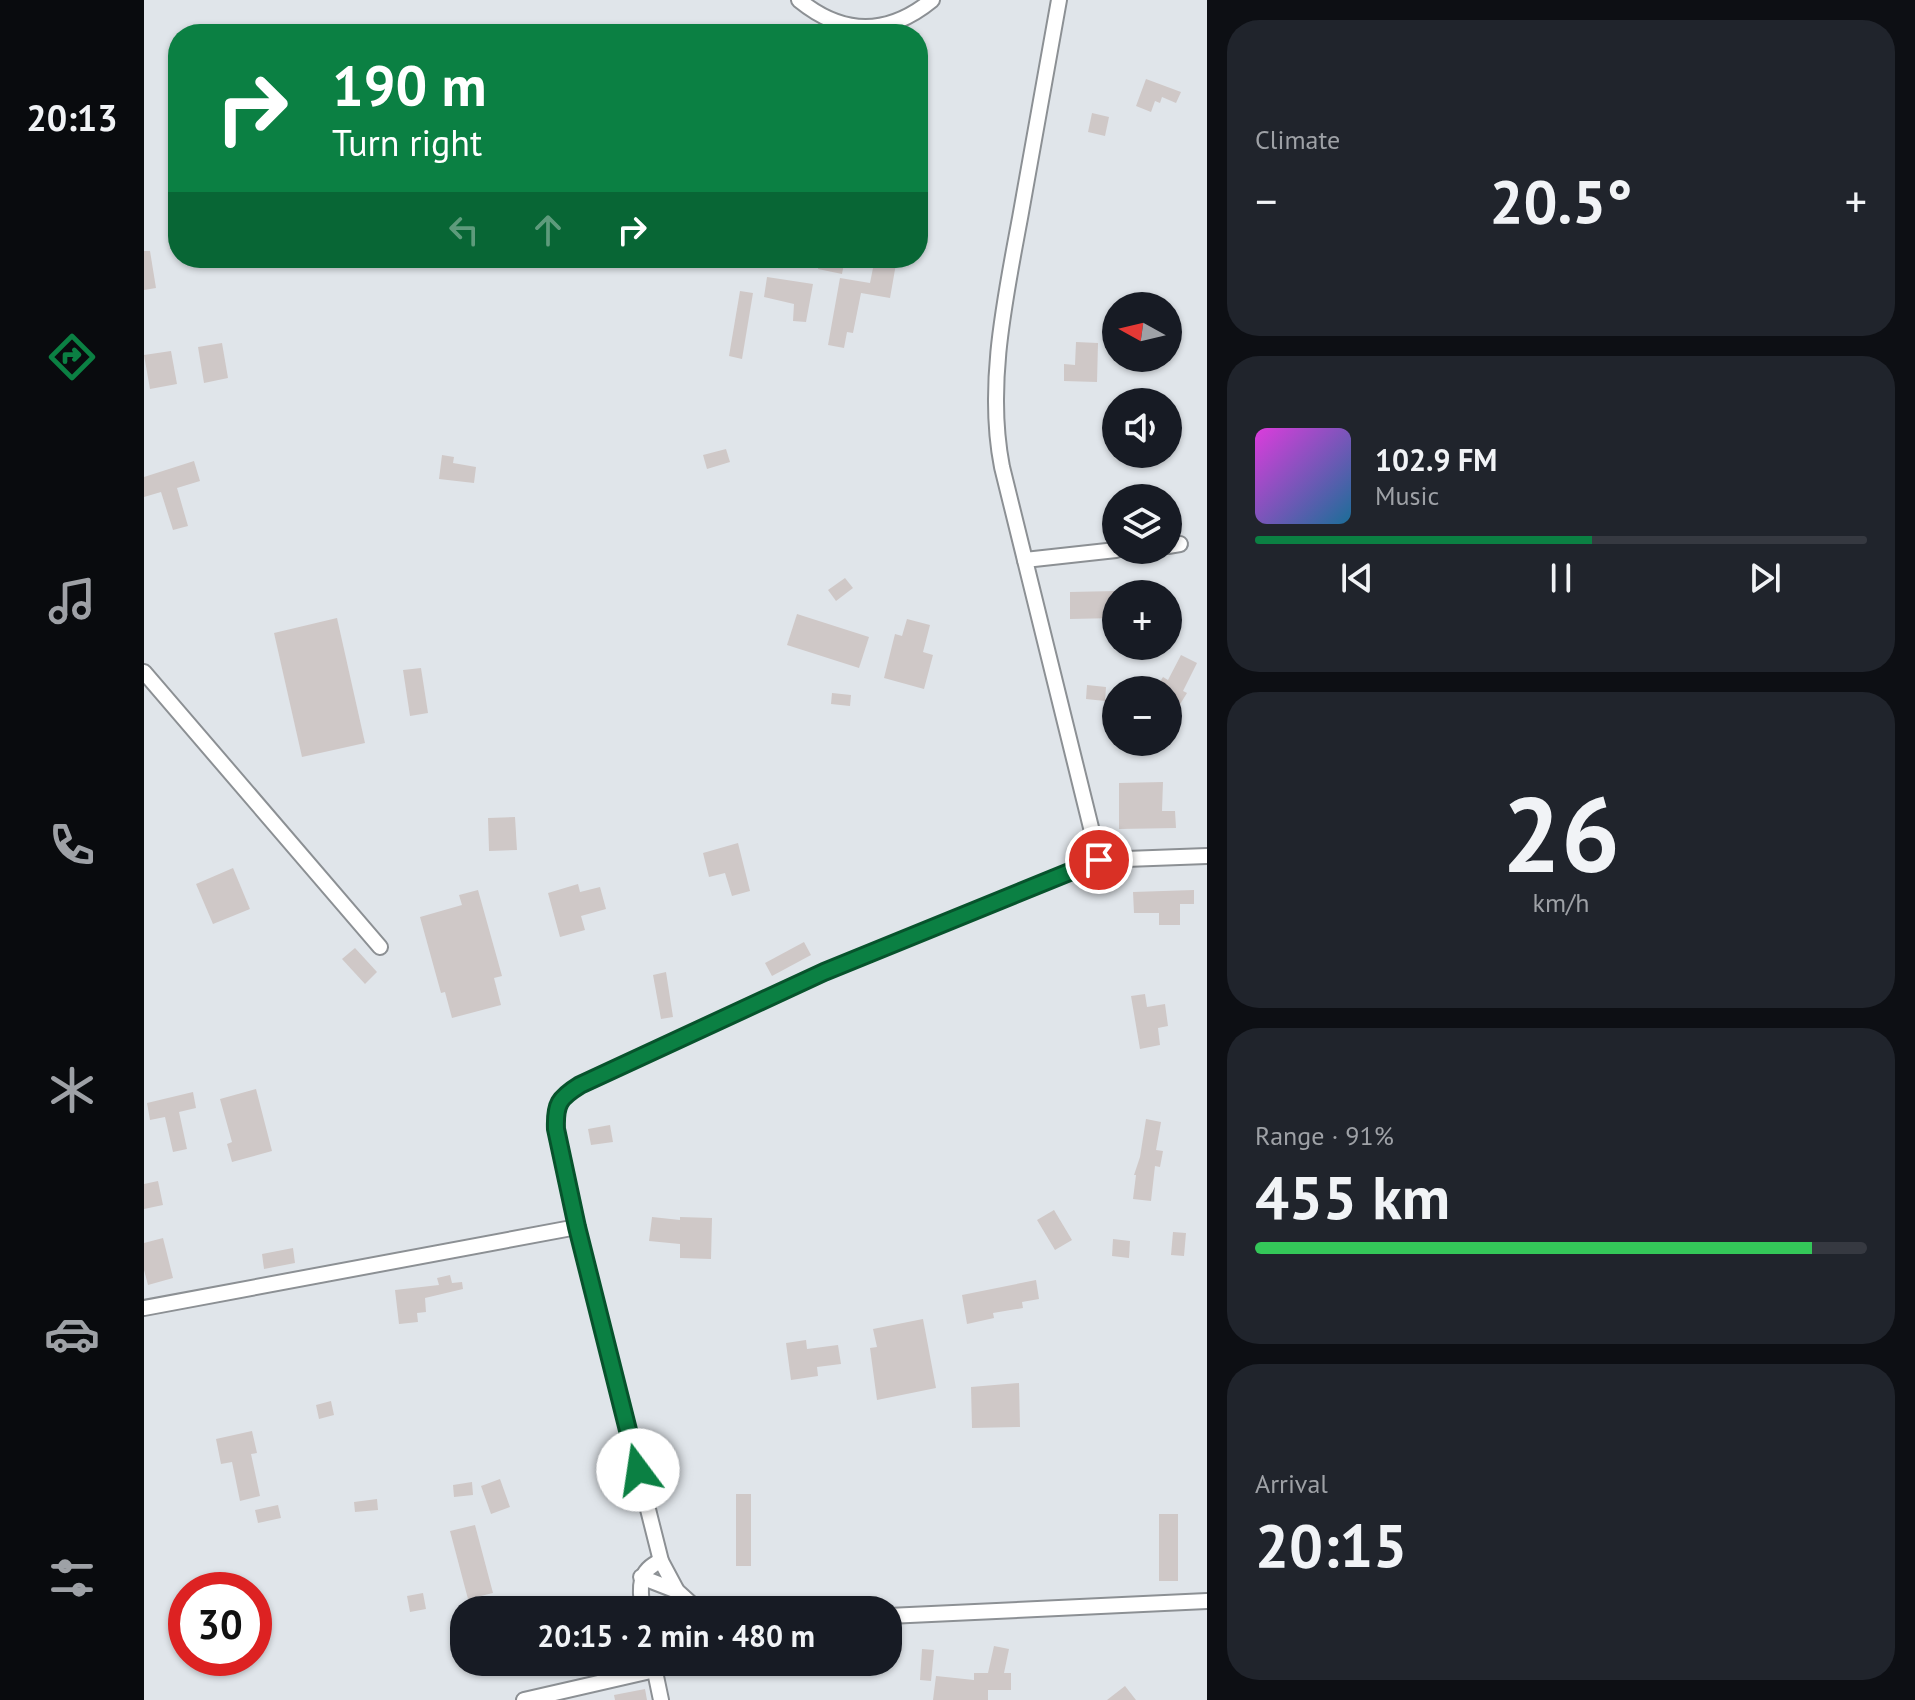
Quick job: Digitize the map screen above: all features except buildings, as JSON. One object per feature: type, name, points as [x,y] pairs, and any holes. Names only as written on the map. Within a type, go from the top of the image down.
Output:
[{"type":"street","points":[[799,0],[827,19],[846,24]]},
{"type":"street","points":[[890,24],[932,0]]},
{"type":"street","points":[[1059,0],[1012,265],[995,394],[998,444],[1099,860]]},
{"type":"street","points":[[1025,560],[1102,552]]},
{"type":"street","points":[[144,672],[380,947]]},
{"type":"street","points":[[683,1596],[661,1561],[577,1227],[556,1129],[555,1114],[561,1097],[580,1085],[824,972],[1099,860],[1207,856]]},
{"type":"street","points":[[144,1308],[577,1227]]},
{"type":"street","points":[[642,1596],[641,1577],[650,1565],[661,1561]]},
{"type":"street","points":[[641,1577],[677,1591]]},
{"type":"street","points":[[902,1615],[1207,1601]]},
{"type":"street","points":[[524,1700],[616,1676]]},
{"type":"street","points":[[656,1676],[661,1700]]},
{"type":"route","points":[[638,1470],[577,1227],[556,1129],[555,1114],[561,1097],[580,1085],[824,972],[1099,860]]}]
